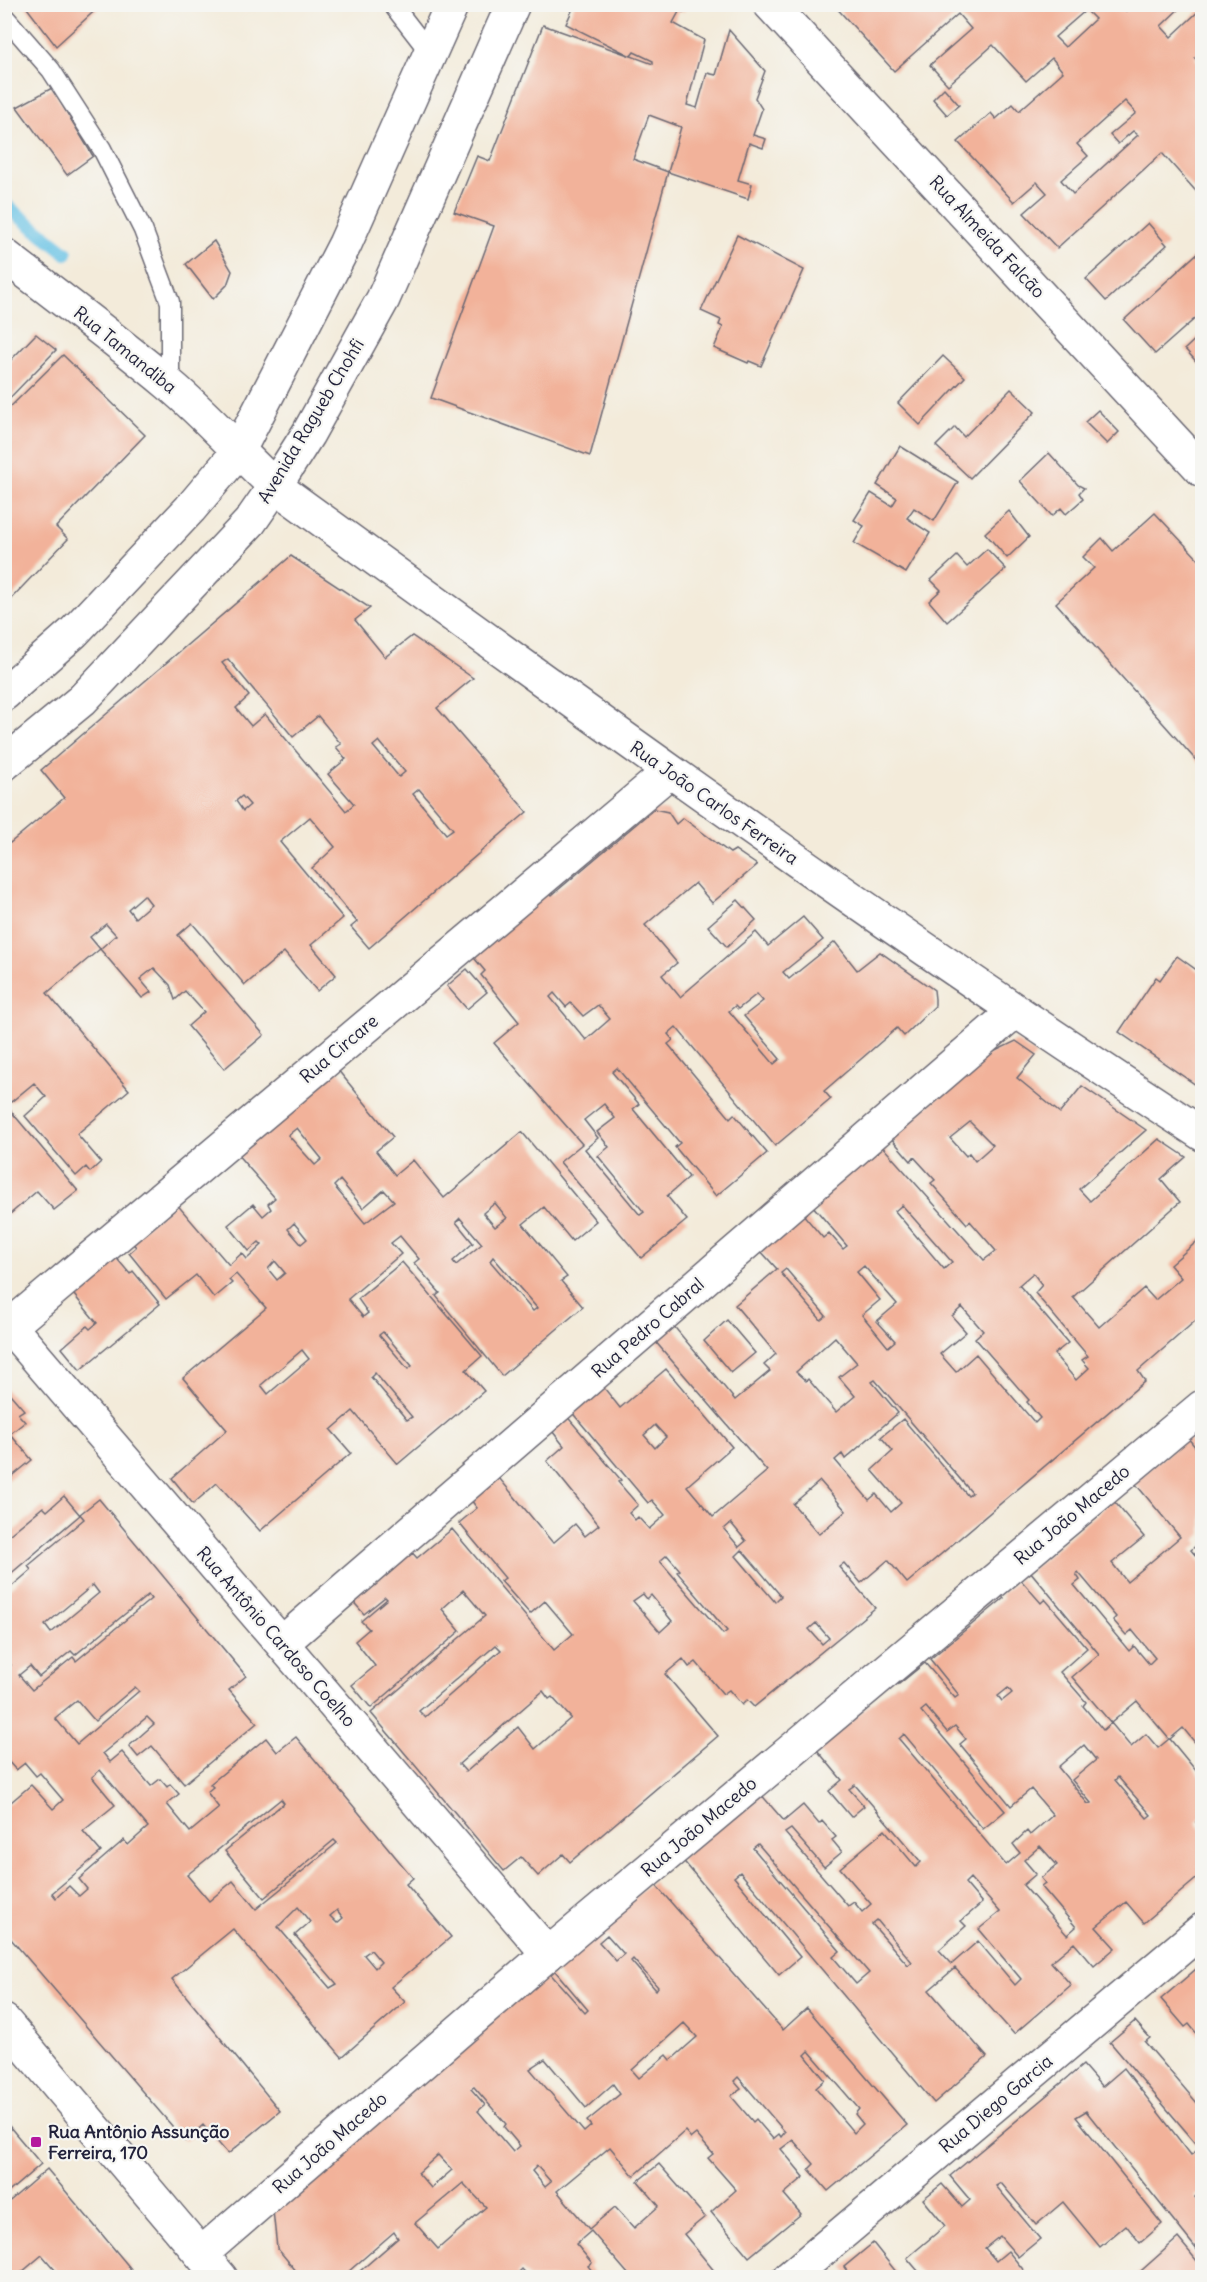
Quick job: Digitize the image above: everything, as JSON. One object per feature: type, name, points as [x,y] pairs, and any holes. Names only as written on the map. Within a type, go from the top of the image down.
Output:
[{"type":"street","points":[[4,694],[74,632],[190,509],[238,452],[345,244],[452,4]]},
{"type":"street","name":"Avenida Ragueb Chohfi","points":[[4,764],[82,700],[250,522],[275,486],[308,434],[383,299],[513,4]]},
{"type":"street","name":"Rua Almeida Falcão","points":[[771,4],[1203,470]]},
{"type":"street","name":"Rua Tamandiba","points":[[4,255],[170,385],[216,427],[238,452]]},
{"type":"street","name":"Rua João Carlos Ferreira","points":[[238,452],[275,486],[669,772],[1014,1012],[1203,1134]]},
{"type":"street","name":"Rua Circare","points":[[7,1323],[669,772]]},
{"type":"street","name":"Rua Pedro Cabral","points":[[282,1643],[1014,1012]]},
{"type":"street","name":"Rua Antônio Cardoso Coelho","points":[[7,1323],[548,1954]]},
{"type":"street","name":"Rua João Macedo","points":[[211,2266],[548,1954],[1203,1407]]},
{"type":"street","name":"Rua Diego Garcia","points":[[789,2277],[1203,1930]]},
{"type":"street","points":[[4,2021],[211,2266]]},
{"type":"lane","points":[[392,4],[430,53]]},
{"type":"lane","points":[[4,16],[51,70],[102,149],[143,230],[170,302],[170,385]]},
{"type":"building","points":[[24,4],[102,4],[56,46]]},
{"type":"building","points":[[575,4],[689,4],[683,12],[680,10],[673,23],[704,40],[687,105],[697,108],[707,73],[716,75],[729,30],[765,71],[755,98],[762,109],[753,135],[766,139],[763,148],[749,143],[738,180],[752,184],[748,199],[668,172],[590,456],[431,398],[494,226],[454,212],[477,156],[490,161],[543,25],[631,56],[566,24]],"holes":[[[634,52],[653,61],[653,64],[631,56]],[[649,115],[681,127],[668,172],[633,159]]]},
{"type":"building","points":[[833,4],[1120,4],[1126,11],[1133,4],[1184,4],[1161,26],[1171,37],[1202,8],[1202,52],[1195,58],[1202,66],[1202,198],[1162,153],[1057,248],[1024,213],[1047,193],[1037,182],[1014,202],[958,142],[991,113],[996,119],[1013,104],[1019,111],[1063,72],[1052,58],[1026,81],[993,45],[948,85],[930,65],[971,29],[958,14],[894,71]],"holes":[[[1086,10],[1095,19],[1065,47],[1055,37]],[[1125,101],[1136,113],[1110,135],[1118,144],[1133,131],[1138,135],[1073,194],[1061,180],[1088,156],[1077,144]]]},
{"type":"building","points":[[52,88],[93,156],[67,175],[17,107]]},
{"type":"building","points":[[944,88],[959,105],[947,115],[933,99]]},
{"type":"building","points":[[1148,223],[1167,245],[1106,301],[1086,279]]},
{"type":"building","points":[[737,235],[804,270],[761,366],[749,361],[748,363],[714,348],[723,327],[719,325],[721,320],[701,311]]},
{"type":"building","points":[[214,241],[232,271],[227,285],[213,299],[186,264]]},
{"type":"building","points":[[1202,249],[1202,318],[1199,315],[1155,354],[1124,320]]},
{"type":"building","points":[[1202,333],[1202,368],[1185,349]]},
{"type":"building","points":[[36,334],[56,350],[4,404],[4,367]]},
{"type":"building","points":[[63,355],[145,435],[56,527],[68,539],[4,606],[4,413]]},
{"type":"building","points":[[943,356],[965,377],[920,425],[898,403]]},
{"type":"building","points":[[1011,389],[1035,412],[970,478],[936,446],[955,427],[964,437]]},
{"type":"building","points":[[1098,410],[1119,432],[1107,444],[1085,422]]},
{"type":"building","points":[[900,446],[958,482],[934,521],[914,508],[907,518],[930,533],[906,573],[854,543],[864,526],[854,520],[871,493],[892,506],[897,498],[877,485]]},
{"type":"building","points":[[1049,453],[1078,485],[1084,488],[1079,493],[1083,499],[1066,514],[1061,508],[1052,516],[1020,481]]},
{"type":"building","points":[[1009,511],[1029,537],[1007,558],[985,533]]},
{"type":"building","points":[[1155,513],[1202,563],[1202,767],[1056,603],[1094,568],[1083,557],[1102,538],[1113,551]]},
{"type":"building","points":[[987,549],[1006,569],[947,622],[929,601],[941,590],[931,580],[957,556],[967,567]]},
{"type":"building","points":[[291,556],[370,608],[355,620],[385,657],[412,636],[473,678],[437,708],[527,812],[369,948],[351,927],[357,922],[312,868],[335,847],[310,817],[280,842],[343,918],[311,945],[336,975],[317,991],[284,952],[245,985],[192,923],[178,935],[264,1035],[224,1069],[188,1026],[204,1012],[185,991],[175,1000],[170,985],[154,968],[140,979],[151,992],[142,998],[100,949],[47,993],[129,1090],[77,1134],[101,1162],[90,1172],[86,1167],[76,1176],[25,1116],[46,1097],[34,1083],[11,1102],[4,1095],[4,838],[10,843],[64,798],[41,770]],"holes":[[[228,659],[293,737],[318,716],[341,744],[336,747],[346,759],[328,774],[354,804],[346,811],[265,714],[251,726],[236,708],[249,696],[222,663]],[[379,741],[405,772],[399,777],[373,746]],[[419,789],[453,829],[446,834],[413,794]],[[242,796],[250,805],[243,811],[236,801]],[[144,895],[151,904],[135,918],[128,909]],[[106,924],[116,935],[100,949],[90,937]]]},
{"type":"building","points":[[654,809],[668,812],[676,824],[683,818],[730,853],[735,850],[757,865],[712,903],[695,883],[645,925],[677,963],[662,975],[680,997],[756,932],[768,946],[803,917],[823,940],[783,972],[789,979],[835,942],[857,970],[880,952],[934,990],[935,1006],[904,1036],[897,1028],[824,1091],[831,1099],[775,1146],[676,1027],[668,1034],[673,1040],[668,1044],[730,1118],[734,1114],[767,1153],[716,1196],[675,1147],[680,1143],[617,1068],[612,1072],[639,1104],[633,1109],[689,1177],[667,1196],[687,1220],[641,1258],[560,1162],[582,1144],[494,1043],[519,1022],[481,975],[485,971],[470,953],[547,889],[552,895]],"holes":[[[554,993],[566,1007],[571,1003],[583,1016],[598,1005],[610,1019],[586,1040],[550,997]],[[757,994],[763,1001],[744,1016],[780,1059],[774,1064],[729,1011],[735,1006],[738,1009]],[[604,1104],[615,1118],[597,1132],[609,1147],[598,1156],[644,1212],[640,1215],[585,1149],[598,1138],[584,1120]]]},
{"type":"building","points":[[738,900],[756,920],[727,947],[708,926]]},
{"type":"building","points":[[1177,956],[1202,974],[1202,1089],[1119,1032],[1156,977],[1160,980]]},
{"type":"building","points":[[467,969],[487,992],[467,1009],[447,986]]},
{"type":"building","points":[[1016,1041],[1036,1055],[1017,1078],[1060,1113],[1082,1086],[1146,1130],[1079,1189],[1090,1201],[1159,1139],[1186,1157],[1161,1179],[1180,1202],[1073,1297],[1099,1327],[1144,1288],[1155,1300],[1181,1278],[1170,1265],[1202,1237],[1202,1315],[1138,1371],[1145,1381],[907,1583],[888,1560],[861,1583],[844,1563],[839,1567],[875,1608],[754,1707],[747,1700],[742,1705],[729,1690],[723,1694],[696,1662],[689,1667],[683,1659],[665,1674],[718,1736],[570,1862],[563,1854],[538,1876],[521,1857],[504,1871],[371,1713],[485,1616],[463,1590],[442,1609],[460,1631],[371,1708],[352,1685],[375,1666],[355,1641],[369,1629],[361,1621],[387,1599],[385,1597],[364,1614],[350,1598],[408,1548],[417,1558],[452,1529],[554,1650],[573,1634],[545,1601],[530,1614],[501,1581],[505,1578],[459,1523],[477,1508],[468,1496],[495,1473],[553,1543],[575,1524],[585,1536],[599,1525],[547,1461],[564,1446],[549,1427],[565,1414],[621,1480],[618,1482],[638,1505],[629,1513],[635,1520],[638,1517],[649,1529],[665,1515],[652,1500],[648,1503],[570,1410],[601,1384],[620,1408],[666,1369],[732,1447],[687,1486],[713,1517],[767,1471],[654,1340],[672,1324],[735,1400],[770,1371],[764,1365],[776,1354],[735,1305],[777,1269],[760,1250],[802,1213],[823,1238],[829,1233],[843,1249],[847,1246],[812,1205],[881,1145],[984,1260],[996,1251],[970,1221],[967,1224],[931,1183],[935,1180],[914,1157],[911,1161],[891,1138],[987,1055]],"holes":[[[970,1122],[993,1145],[975,1161],[969,1153],[966,1156],[950,1138]],[[902,1205],[952,1262],[944,1269],[895,1211]],[[864,1266],[897,1304],[877,1321],[895,1341],[888,1347],[862,1315],[880,1300],[857,1272]],[[786,1269],[826,1316],[821,1320],[781,1273]],[[1033,1273],[1042,1285],[1035,1293],[1088,1356],[1082,1360],[1089,1368],[1076,1380],[1054,1354],[1068,1343],[1019,1285]],[[962,1307],[983,1331],[975,1338],[1029,1400],[1027,1402],[1040,1418],[1035,1423],[976,1354],[956,1372],[940,1354],[966,1332],[952,1316]],[[835,1337],[857,1363],[839,1377],[855,1396],[836,1412],[808,1379],[806,1381],[796,1372]],[[875,1380],[972,1493],[968,1496],[903,1419],[881,1437],[893,1451],[872,1470],[901,1503],[891,1512],[876,1494],[869,1500],[835,1460],[842,1454],[845,1459],[898,1413],[872,1382]],[[655,1425],[666,1437],[655,1448],[644,1435]],[[820,1481],[846,1511],[819,1534],[793,1504]],[[731,1523],[746,1541],[739,1547],[724,1529]],[[742,1550],[781,1596],[775,1602],[736,1556]],[[667,1555],[680,1570],[677,1572],[727,1631],[723,1634],[660,1561]],[[643,1594],[647,1599],[651,1595],[672,1621],[660,1632],[633,1601]],[[816,1623],[829,1638],[822,1644],[809,1629]],[[496,1645],[501,1650],[425,1717],[419,1711]],[[543,1691],[549,1699],[552,1697],[571,1718],[535,1749],[518,1727],[466,1772],[459,1764]]]},
{"type":"building","points":[[337,1069],[393,1137],[376,1151],[395,1175],[413,1160],[444,1198],[522,1132],[596,1221],[572,1241],[544,1207],[523,1224],[567,1277],[561,1281],[583,1307],[502,1376],[436,1296],[440,1293],[414,1263],[419,1259],[400,1236],[391,1243],[401,1254],[348,1299],[363,1317],[368,1313],[358,1299],[402,1262],[482,1356],[466,1370],[484,1391],[398,1464],[353,1411],[331,1430],[351,1453],[260,1531],[217,1483],[193,1504],[172,1478],[227,1430],[183,1378],[266,1308],[236,1274],[229,1280],[232,1283],[214,1298],[196,1275],[166,1299],[129,1253],[136,1247],[130,1240],[175,1202],[229,1265],[242,1253],[247,1259],[262,1245],[259,1242],[249,1251],[228,1225],[253,1204],[263,1216],[271,1209],[268,1204],[275,1198],[236,1153]],"holes":[[[297,1128],[322,1159],[315,1165],[288,1135]],[[340,1180],[363,1208],[384,1190],[394,1201],[365,1223],[334,1186]],[[495,1203],[507,1218],[495,1227],[483,1213]],[[460,1218],[482,1244],[456,1265],[453,1261],[473,1243],[456,1222]],[[294,1223],[307,1239],[301,1244],[288,1229]],[[493,1257],[537,1308],[533,1311],[490,1261]],[[275,1261],[285,1273],[277,1280],[268,1269]],[[383,1332],[412,1366],[408,1369],[379,1335]],[[302,1350],[309,1359],[268,1394],[261,1385]],[[375,1373],[412,1417],[407,1420],[371,1377]]]},
{"type":"building","points":[[4,1103],[78,1191],[54,1210],[37,1191],[9,1215],[4,1211]]},
{"type":"building","points":[[113,1254],[130,1274],[133,1271],[160,1304],[80,1370],[62,1348],[87,1326],[90,1329],[97,1323],[70,1290]]},
{"type":"building","points":[[727,1320],[755,1353],[731,1373],[704,1341]]},
{"type":"building","points":[[4,1387],[24,1410],[18,1414],[25,1422],[10,1434],[32,1460],[4,1483]]},
{"type":"building","points":[[1187,1437],[1202,1455],[1202,1534],[1196,1540],[1199,1543],[1191,1550],[1202,1563],[1202,1751],[1183,1728],[1170,1739],[1202,1778],[1202,1816],[1196,1822],[1202,1830],[1202,1874],[1144,1923],[1126,1902],[1096,1927],[1115,1948],[1094,1966],[1074,1943],[1051,1962],[1071,1985],[1014,2034],[955,1968],[929,1990],[987,2057],[934,2103],[740,1872],[734,1877],[800,1957],[779,1975],[681,1858],[759,1792],[784,1821],[803,1805],[819,1824],[822,1821],[836,1837],[832,1840],[842,1852],[824,1867],[791,1829],[785,1833],[848,1906],[854,1902],[862,1912],[871,1904],[840,1868],[885,1830],[916,1867],[921,1862],[855,1785],[849,1789],[864,1806],[851,1817],[829,1791],[842,1780],[817,1750],[897,1682],[899,1684],[925,1663],[955,1698],[959,1695],[930,1659],[1004,1598],[1001,1595],[1020,1579],[1041,1603],[1045,1599],[1087,1648],[1060,1672],[1086,1702],[1083,1706],[1103,1730],[1111,1723],[1072,1677],[1099,1654],[1030,1571],[1113,1500],[1144,1537],[1112,1563],[1127,1582],[1180,1537],[1134,1482]],"holes":[[[1078,1572],[1116,1617],[1113,1620],[1126,1635],[1132,1630],[1155,1658],[1149,1664],[1134,1646],[1129,1651],[1074,1585],[1080,1580],[1076,1574]],[[1008,1688],[1012,1693],[1002,1701],[998,1696]],[[1137,1701],[1169,1739],[1158,1748],[1146,1734],[1131,1747],[1111,1723]],[[926,1707],[947,1732],[955,1726],[966,1739],[960,1744],[1011,1806],[1031,1789],[1053,1815],[1030,1835],[1027,1831],[1013,1844],[1020,1853],[1006,1865],[899,1739],[904,1734],[983,1829],[1005,1811],[921,1711]],[[1084,1745],[1096,1760],[1072,1780],[1091,1803],[1088,1804],[1058,1767]],[[1118,1777],[1151,1815],[1147,1818],[1115,1780]],[[758,1844],[869,1973],[856,1984],[833,1957],[840,1951],[753,1848]],[[1040,1846],[1057,1865],[1041,1878],[1045,1883],[1041,1886],[1076,1927],[1067,1935],[1023,1885],[1036,1874],[1024,1860]],[[970,1878],[1000,1912],[979,1929],[1021,1979],[1015,1985],[978,1941],[952,1964],[939,1950],[966,1926],[961,1921],[982,1903],[965,1883]],[[877,1920],[912,1962],[908,1965],[872,1924]]]},
{"type":"building","points":[[64,1496],[80,1515],[8,1576],[4,1571],[4,1539],[43,1507],[47,1511]]},
{"type":"building","points":[[99,1499],[246,1676],[229,1690],[257,1723],[184,1784],[152,1746],[138,1757],[129,1746],[154,1724],[147,1717],[103,1753],[110,1762],[122,1752],[151,1786],[160,1779],[167,1787],[170,1784],[179,1794],[167,1804],[190,1832],[219,1808],[207,1792],[213,1787],[210,1784],[266,1738],[277,1752],[296,1737],[413,1878],[406,1884],[451,1937],[391,1987],[405,2002],[342,2057],[233,1929],[172,1979],[280,2111],[228,2154],[203,2125],[185,2141],[4,1931],[4,1808],[31,1785],[53,1809],[63,1800],[40,1773],[36,1776],[25,1763],[16,1770],[7,1760],[4,1762],[4,1671],[11,1665],[4,1658],[4,1593],[31,1570],[28,1566],[84,1519],[80,1514]],"holes":[[[93,1585],[99,1593],[51,1633],[45,1625]],[[148,1595],[151,1599],[76,1661],[73,1657],[32,1690],[19,1675],[30,1666],[39,1677],[71,1651],[75,1655]],[[135,1687],[139,1691],[77,1744],[55,1718],[77,1700],[95,1721]],[[100,1770],[148,1827],[128,1845],[124,1840],[79,1879],[87,1889],[79,1896],[69,1886],[56,1898],[52,1893],[101,1852],[83,1831],[115,1805],[92,1777]],[[281,1799],[284,1803],[225,1851],[264,1898],[334,1840],[337,1843],[256,1909],[233,1881],[209,1901],[187,1875]],[[298,1907],[310,1922],[295,1935],[337,1984],[330,1988],[278,1927]],[[337,1910],[343,1918],[337,1923],[330,1916]],[[371,1950],[381,1962],[375,1968],[364,1955]]]},
{"type":"building","points":[[653,1882],[783,2030],[807,2008],[907,2125],[828,2191],[809,2169],[814,2164],[793,2140],[781,2149],[804,2177],[784,2194],[801,2214],[749,2257],[711,2212],[736,2190],[708,2158],[713,2154],[696,2134],[691,2138],[685,2131],[634,2176],[610,2147],[557,2191],[589,2229],[615,2207],[634,2228],[659,2206],[638,2181],[659,2164],[705,2217],[684,2234],[720,2278],[626,2278],[629,2275],[591,2231],[576,2244],[592,2263],[588,2266],[597,2277],[602,2273],[606,2278],[530,2278],[522,2269],[517,2274],[520,2278],[352,2278],[398,2238],[394,2232],[341,2278],[302,2278],[277,2248],[272,2201],[547,1970],[585,2013],[588,2010],[551,1966]],"holes":[[[607,1935],[624,1954],[616,1961],[599,1942]],[[633,1959],[658,1987],[656,1990],[631,1961]],[[684,2023],[697,2037],[671,2060],[667,2055],[639,2078],[632,2070]],[[809,2051],[859,2109],[855,2114],[863,2124],[854,2133],[816,2088],[825,2080],[805,2055]],[[545,2059],[586,2108],[613,2084],[620,2094],[587,2121],[591,2126],[584,2132],[530,2069]],[[738,2077],[785,2132],[781,2137],[779,2134],[773,2139],[756,2119],[753,2122],[731,2096],[741,2089],[734,2081]],[[474,2087],[506,2124],[504,2127],[520,2146],[513,2152],[478,2111],[485,2105],[471,2089]],[[438,2155],[452,2170],[431,2188],[418,2173]],[[537,2166],[551,2182],[545,2187],[532,2171]],[[463,2183],[486,2207],[438,2249],[415,2223]]]},
{"type":"building","points":[[1202,1964],[1202,2040],[1189,2024],[1185,2027],[1161,1999]]},
{"type":"building","points":[[1135,2021],[1150,2038],[1145,2042],[1197,2103],[1201,2099],[1202,2102],[1202,2199],[1198,2194],[1195,2197],[1202,2206],[1202,2256],[1086,2111],[1076,2117],[1162,2224],[1140,2243],[1126,2225],[1100,2247],[1063,2202],[1036,2225],[1001,2183],[996,2186],[1040,2239],[1018,2257],[1000,2236],[985,2248],[996,2261],[1008,2251],[1030,2278],[924,2278],[907,2258],[945,2226],[923,2199],[942,2184],[962,2207],[970,2200],[950,2176],[1083,2065],[1102,2087],[1124,2068],[1191,2155],[1200,2148],[1110,2042]]},
{"type":"building","points":[[4,2120],[41,2164],[4,2196]]},
{"type":"building","points":[[47,2169],[131,2269],[121,2278],[62,2278],[42,2255],[15,2278],[4,2278],[4,2206]]},
{"type":"building","points":[[1178,2238],[1202,2267],[1202,2278],[1133,2278]]},
{"type":"building","points":[[873,2243],[901,2278],[852,2278],[844,2267]]},
{"type":"waterway","points":[[4,204],[66,253]]},
{"type":"place","name":"Rua Antônio Assunção Ferreira, 170","points":[[36,2142]]}]
